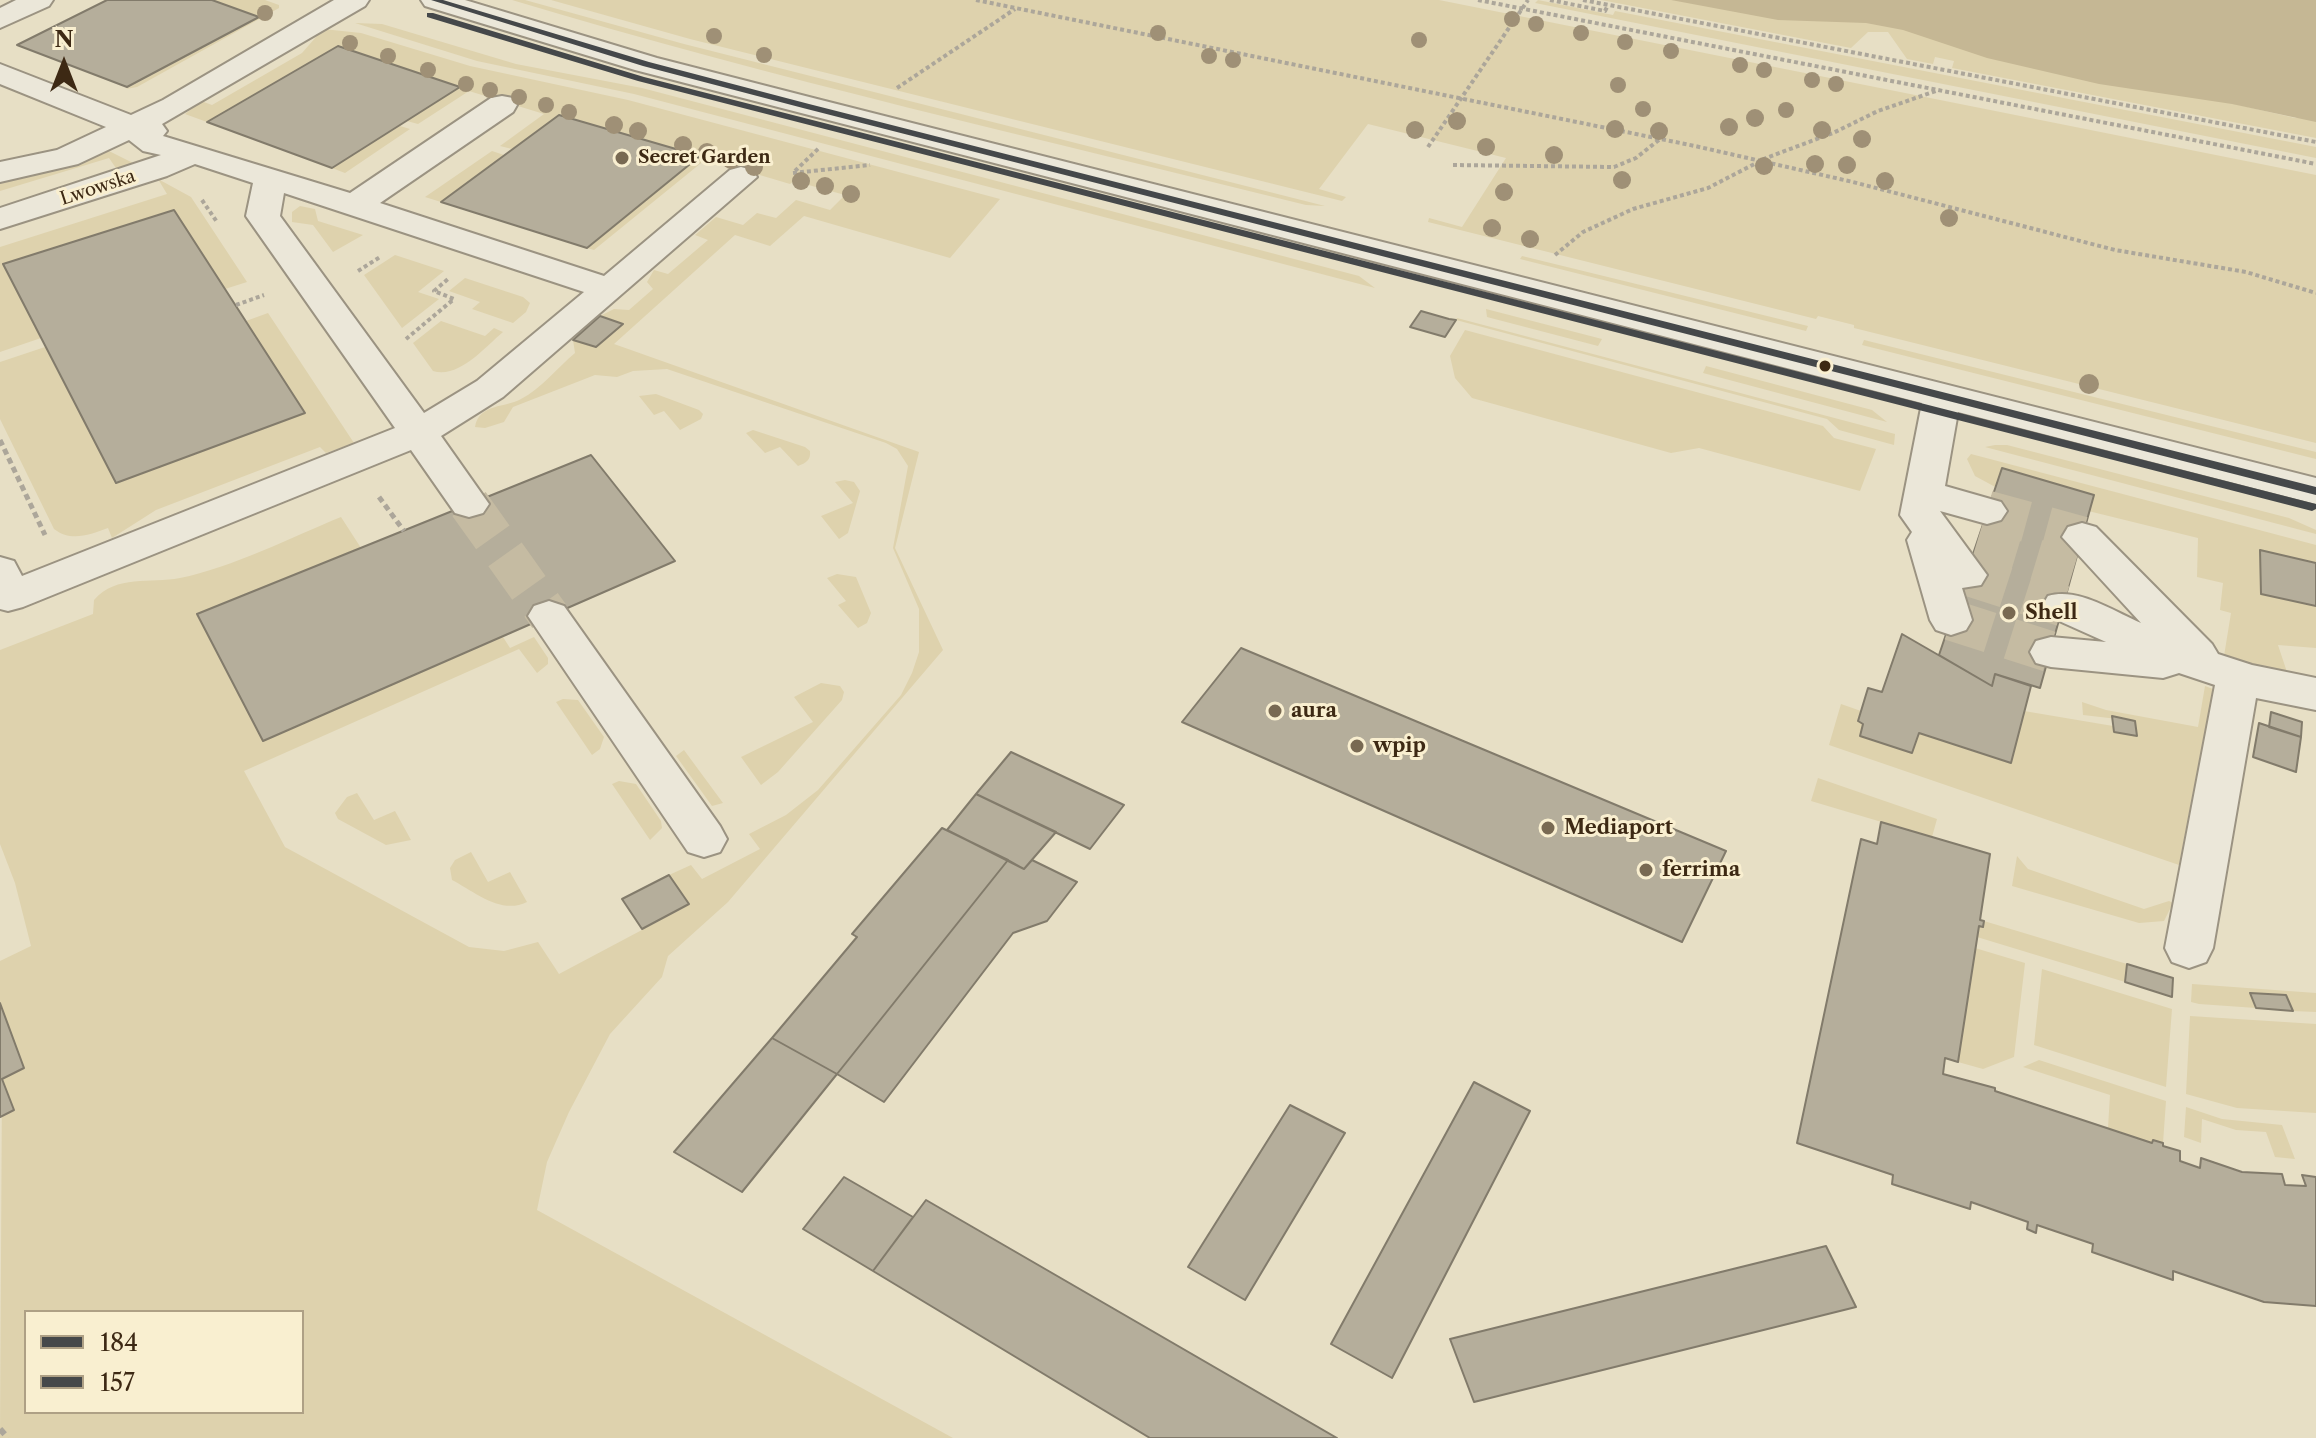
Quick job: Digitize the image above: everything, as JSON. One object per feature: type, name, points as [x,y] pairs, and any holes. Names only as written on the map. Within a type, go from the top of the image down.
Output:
[{"type":"street","points":[[0,19],[39,0]]},
{"type":"street","name":"Lwowska","points":[[0,172],[67,157],[355,0]]},
{"type":"street","points":[[435,0],[661,68],[2316,491]]},
{"type":"street","points":[[0,73],[143,116],[154,144],[194,153],[609,289]]},
{"type":"street","points":[[352,207],[502,105]]},
{"type":"street","name":"Lwowska","points":[[0,219],[156,169],[194,153]]},
{"type":"street","points":[[4,584],[105,560],[423,440],[490,389],[741,177]]},
{"type":"street","points":[[270,180],[263,216],[469,504]]},
{"type":"street","points":[[1942,396],[1921,504],[1951,620]]},
{"type":"street","points":[[1921,504],[1977,542]]},
{"type":"street","points":[[2224,672],[2073,571],[2224,672]]},
{"type":"street","points":[[549,616],[704,839]]},
{"type":"street","points":[[2051,652],[2224,672],[2284,690],[2316,694]]},
{"type":"street","points":[[2189,948],[2224,672]]},
{"type":"path","points":[[976,0],[1660,139],[2115,250],[2246,272],[2316,293]]},
{"type":"path","points":[[1478,0],[2316,164]]},
{"type":"path","points":[[1428,147],[1528,0]]},
{"type":"path","points":[[1550,0],[1605,11],[1608,5]]},
{"type":"path","points":[[1583,0],[2316,142]]},
{"type":"path","points":[[891,93],[1016,8]]},
{"type":"path","points":[[1552,258],[1583,232],[1633,209],[1708,188],[1739,175],[1759,161],[1937,90]]},
{"type":"path","points":[[1453,165],[1614,167],[1636,158],[1660,139]]},
{"type":"path","points":[[782,181],[820,147]]},
{"type":"path","points":[[793,173],[883,163]]},
{"type":"path","points":[[156,169],[199,195],[224,232]]},
{"type":"path","points":[[354,273],[393,249]]},
{"type":"path","points":[[405,339],[454,299],[434,291],[458,271]]},
{"type":"path","points":[[236,305],[265,295],[257,282]]},
{"type":"path","points":[[0,440],[45,535],[54,539]]},
{"type":"path","points":[[0,1429],[8,1438]]},
{"type":"shaded area","points":[[212,0],[265,0],[279,5],[279,8],[137,87],[126,89],[258,17]]},
{"type":"shaded area","points":[[512,0],[525,0],[684,44],[1325,206],[1306,205],[808,82]]},
{"type":"shaded area","points":[[551,0],[1439,0],[2316,175],[2316,443],[1854,328],[1854,325],[1818,316],[1816,319],[1428,222],[1429,218],[1462,227],[1506,158],[1368,124],[1319,189],[1346,197],[1342,201],[690,39]]},
{"type":"shaded area","points":[[1538,0],[1613,15],[1615,11],[2316,147],[2316,158],[1535,3]]},
{"type":"shaded area","points":[[1601,0],[1736,0],[1852,15],[2295,118],[2316,117],[2316,138],[1952,68],[1954,61],[1935,57],[1933,64],[1907,59],[1888,32],[1868,32],[1851,48]]},
{"type":"shaded area","points":[[1671,0],[2316,0],[2316,122],[2232,104],[2099,84],[1987,58],[1903,30],[1866,23],[1778,20]]},
{"type":"shaded area","points":[[355,23],[382,24],[516,64],[642,88],[1359,276],[1375,288],[634,94],[477,61]]},
{"type":"shaded area","points":[[323,29],[361,33],[470,66],[628,100],[1000,199],[950,258],[804,216],[770,246],[735,235],[614,344],[919,452],[895,548],[943,650],[728,902],[668,956],[662,977],[610,1034],[547,1162],[537,1210],[953,1438],[0,1438],[2,1079],[24,1068],[0,1003],[0,961],[31,946],[15,883],[0,844],[0,650],[93,614],[94,600],[113,586],[200,573],[240,560],[341,517],[361,548],[197,615],[263,741],[503,637],[510,648],[534,637],[548,658],[548,664],[537,673],[519,649],[244,771],[285,847],[469,947],[504,951],[538,942],[559,974],[689,905],[669,875],[691,865],[702,879],[760,849],[749,834],[786,815],[818,790],[901,695],[919,652],[919,609],[893,548],[908,466],[897,449],[886,443],[667,369],[633,371],[617,377],[595,375],[513,407],[504,422],[485,428],[475,427],[487,410],[515,402],[542,384],[575,353],[573,340],[596,347],[622,325],[600,316],[614,309],[629,310],[653,289],[647,282],[654,270],[668,274],[708,240],[695,235],[716,217],[743,225],[757,213],[776,218],[796,200],[830,210],[845,195],[794,181],[790,184],[706,159],[594,250],[587,248],[699,156],[559,115],[512,149],[500,146],[544,114],[469,91],[418,124],[407,121],[459,87],[339,46],[207,122],[185,114],[201,101],[212,105],[302,53]]},
{"type":"shaded area","points":[[400,126],[410,129],[345,173],[332,168]]},
{"type":"shaded area","points":[[109,151],[137,165],[118,171],[109,158],[0,191],[0,182]]},
{"type":"shaded area","points":[[492,151],[504,155],[441,202],[425,197]]},
{"type":"shaded area","points":[[158,179],[191,197],[247,282],[225,289],[174,210],[3,264],[41,338],[0,352],[0,247],[167,194]]},
{"type":"shaded area","points":[[300,206],[315,209],[318,221],[363,235],[333,252],[313,225],[292,222],[292,212]]},
{"type":"shaded area","points":[[395,255],[444,271],[418,292],[439,299],[402,328],[364,275]]},
{"type":"shaded area","points":[[1522,256],[1808,326],[1806,331],[1520,259]]},
{"type":"shaded area","points":[[465,278],[523,297],[530,303],[526,312],[513,323],[472,309],[480,302],[449,291]]},
{"type":"shaded area","points":[[1486,309],[1602,339],[1598,346],[1487,317]]},
{"type":"shaded area","points":[[268,313],[354,443],[326,453],[320,447],[156,510],[112,538],[108,528],[74,536],[54,529],[0,419],[0,362],[45,347],[116,483],[304,413],[246,321]]},
{"type":"shaded area","points":[[1457,318],[1895,434],[1894,445],[1839,430],[1827,419]]},
{"type":"shaded area","points":[[441,321],[485,336],[494,328],[503,332],[462,366],[443,372],[433,371],[413,343]]},
{"type":"shaded area","points":[[1465,330],[1823,426],[1834,438],[1876,449],[1860,491],[1699,448],[1671,453],[1472,398],[1455,378],[1450,356]]},
{"type":"shaded area","points":[[1864,340],[2316,452],[2316,459],[1862,345]]},
{"type":"shaded area","points":[[1706,366],[1872,410],[1887,422],[1703,373]]},
{"type":"shaded area","points":[[656,394],[699,410],[703,414],[701,419],[680,430],[664,411],[654,415],[639,396]]},
{"type":"shaded area","points":[[753,430],[805,447],[810,451],[809,459],[798,466],[780,447],[765,453],[746,433]]},
{"type":"shaded area","points":[[2007,445],[2289,518],[2316,530],[2316,534],[1985,447]]},
{"type":"shaded area","points":[[1971,454],[2316,545],[2316,648],[2278,645],[2288,675],[2224,656],[2231,613],[2220,610],[2223,583],[2197,577],[2198,538],[1999,489],[1975,476],[1967,459]]},
{"type":"shaded area","points":[[835,482],[854,482],[860,491],[848,533],[839,539],[821,516],[853,503]]},
{"type":"shaded area","points":[[837,574],[856,577],[871,613],[867,623],[858,628],[838,605],[846,601],[827,578]]},
{"type":"shaded area","points":[[821,683],[840,686],[844,692],[842,700],[778,772],[761,785],[741,757],[813,722],[794,697]]},
{"type":"shaded area","points":[[2205,686],[2213,689],[2179,865],[1829,745],[1841,704],[1861,711],[1858,720],[1863,724],[1860,736],[1912,753],[1919,733],[2024,711],[2113,726],[2114,732],[2137,736],[2135,721],[2083,715],[2082,702],[2106,710],[2198,727]]},
{"type":"shaded area","points":[[578,700],[604,737],[600,749],[592,755],[556,702]]},
{"type":"shaded area","points":[[684,750],[723,803],[712,806],[676,756]]},
{"type":"shaded area","points":[[1818,778],[1937,819],[1932,837],[1811,801]]},
{"type":"shaded area","points":[[619,781],[636,784],[661,821],[662,828],[650,840],[612,784]]},
{"type":"shaded area","points":[[357,793],[374,820],[395,811],[411,840],[386,845],[338,819],[335,813],[347,797]]},
{"type":"shaded area","points":[[471,852],[488,882],[510,872],[527,902],[508,906],[498,904],[452,880],[450,868],[455,860]]},
{"type":"shaded area","points":[[2017,856],[2028,869],[2144,909],[2169,901],[2173,903],[2164,921],[2139,923],[2012,886]]},
{"type":"shaded area","points":[[1984,921],[2127,964],[2125,982],[1977,937],[1979,926],[1983,926]]},
{"type":"shaded area","points":[[1975,948],[2025,963],[2014,1057],[1983,1069],[1958,1062]]},
{"type":"shaded area","points":[[2042,969],[2172,1009],[2166,1087],[2034,1045]]},
{"type":"shaded area","points":[[2192,984],[2316,993],[2316,1012],[2293,1011],[2286,995],[2251,993],[2256,1008],[2199,1004],[2191,1002]]},
{"type":"shaded area","points":[[2190,1016],[2316,1024],[2316,1113],[2237,1108],[2186,1094]]},
{"type":"shaded area","points":[[2039,1060],[2166,1101],[2163,1143],[2153,1140],[2152,1143],[2108,1128],[2110,1095],[2023,1067]]},
{"type":"shaded area","points":[[2186,1107],[2222,1119],[2282,1125],[2295,1159],[2275,1157],[2266,1132],[2236,1130],[2202,1119],[2201,1143],[2184,1137]]},
{"type":"building","points":[[107,0],[212,0],[259,17],[127,87],[17,45]]},
{"type":"building","points":[[338,46],[460,87],[332,168],[207,122]]},
{"type":"building","points":[[559,115],[700,156],[587,248],[441,202]]},
{"type":"building","points":[[174,210],[305,413],[116,483],[3,264]]},
{"type":"building","points":[[1421,311],[1456,320],[1445,337],[1410,327]]},
{"type":"building","points":[[600,316],[623,324],[596,347],[573,340]]},
{"type":"building","points":[[591,455],[675,561],[263,741],[197,614]]},
{"type":"building","points":[[2002,468],[2094,495],[2040,688],[1995,674],[1992,686],[1939,655]]},
{"type":"building","points":[[2260,550],[2316,563],[2316,606],[2261,594]]},
{"type":"building","points":[[1902,634],[1992,686],[1995,674],[2031,686],[2011,763],[1919,733],[1912,753],[1860,736],[1863,724],[1858,721],[1868,688],[1882,692]]},
{"type":"building","points":[[1241,648],[1726,851],[1682,942],[1182,722]]},
{"type":"building","points":[[2271,712],[2302,722],[2301,737],[2269,727]]},
{"type":"building","points":[[2112,716],[2135,721],[2137,736],[2114,732]]},
{"type":"building","points":[[2259,723],[2301,737],[2296,772],[2253,757]]},
{"type":"building","points":[[1011,752],[1124,805],[1090,849],[976,794]]},
{"type":"building","points":[[976,794],[1056,832],[1024,869],[947,830]]},
{"type":"building","points":[[1881,822],[1990,854],[1980,920],[1984,921],[1983,927],[1979,926],[1958,1062],[1945,1058],[1943,1074],[1995,1088],[1995,1091],[2152,1143],[2153,1140],[2163,1143],[2163,1146],[2180,1151],[2180,1161],[2200,1168],[2201,1158],[2242,1172],[2282,1174],[2285,1185],[2306,1186],[2302,1175],[2316,1177],[2316,1306],[2264,1302],[2173,1271],[2173,1280],[2092,1252],[2093,1244],[2037,1225],[2036,1233],[2027,1229],[2028,1222],[1971,1202],[1970,1209],[1892,1184],[1893,1175],[1797,1143],[1861,839],[1877,844]]},
{"type":"building","points":[[942,828],[1008,860],[837,1074],[772,1038],[857,937],[852,934]]},
{"type":"building","points":[[1008,860],[1024,869],[1032,860],[1077,882],[1047,921],[1013,933],[884,1102],[837,1074]]},
{"type":"building","points":[[669,875],[689,904],[642,929],[622,899]]},
{"type":"building","points":[[2127,964],[2173,978],[2172,997],[2125,982]]},
{"type":"building","points":[[2250,993],[2286,995],[2293,1011],[2256,1008]]},
{"type":"building","points":[[0,1003],[24,1068],[2,1079],[14,1110],[0,1117]]},
{"type":"building","points":[[772,1038],[837,1074],[742,1192],[674,1152]]},
{"type":"building","points":[[1474,1082],[1530,1111],[1392,1378],[1331,1344]]},
{"type":"building","points":[[1290,1105],[1345,1133],[1245,1300],[1188,1267]]},
{"type":"building","points":[[844,1177],[913,1217],[873,1271],[803,1229]]},
{"type":"building","points":[[926,1200],[1337,1438],[1150,1438],[873,1271]]},
{"type":"building","points":[[1826,1246],[1856,1307],[1474,1402],[1450,1339]]},
{"type":"tunnel","points":[[469,504],[549,616]]},
{"type":"tunnel","points":[[1987,511],[2082,537]]},
{"type":"tunnel","points":[[1977,542],[2073,571]]},
{"type":"tunnel","points":[[1967,575],[2063,606]]},
{"type":"tunnel","points":[[1951,620],[2051,652]]},
{"type":"transit line","name":"184","points":[[435,0],[646,64],[806,106],[2316,491]]},
{"type":"transit line","name":"157","points":[[430,15],[641,79],[2312,507]]},
{"type":"place","name":"Secret Garden","points":[[622,158]]},
{"type":"place","name":"Shell","points":[[2009,613]]},
{"type":"place","name":"aura","points":[[1275,711]]},
{"type":"place","name":"wpip","points":[[1357,746]]},
{"type":"place","name":"Mediaport","points":[[1548,828]]},
{"type":"place","name":"ferrima","points":[[1646,870]]}]
